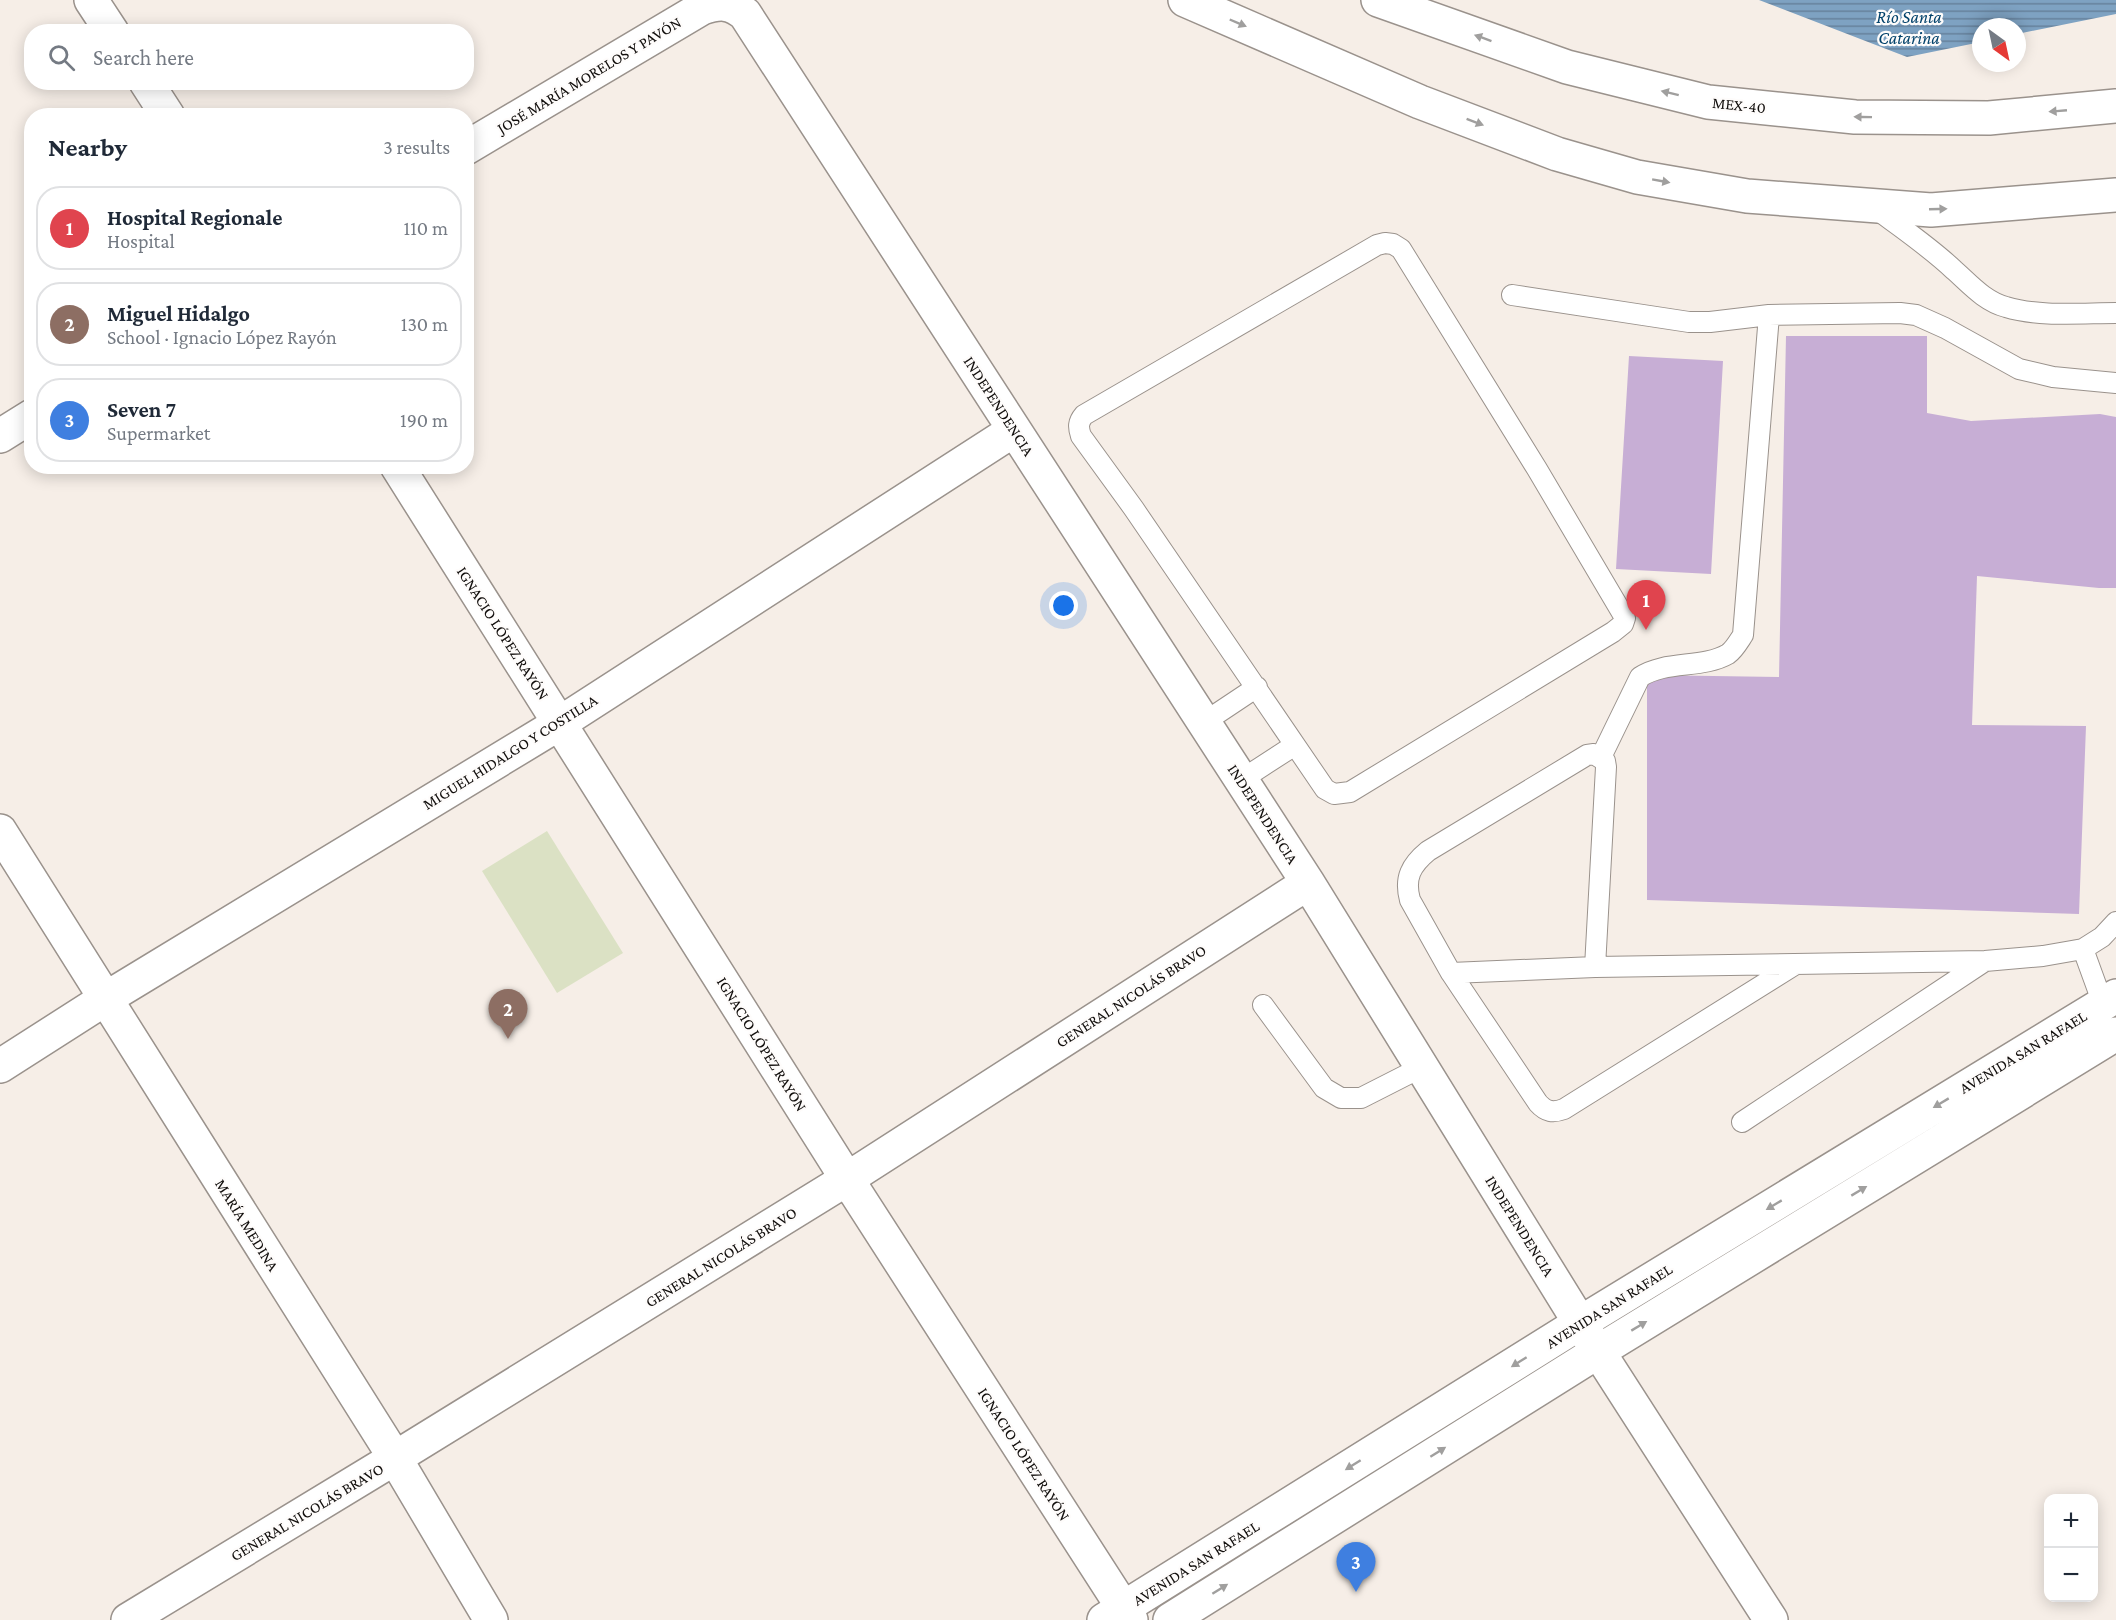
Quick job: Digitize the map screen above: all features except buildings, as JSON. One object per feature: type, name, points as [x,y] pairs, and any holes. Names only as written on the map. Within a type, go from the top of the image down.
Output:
[{"type":"main road","points":[[91,0],[107,24]]},
{"type":"main road","points":[[1185,0],[1420,102],[1557,153],[1636,177],[1747,196],[1931,210],[2116,195]]},
{"type":"main road","name":"MEX-40","points":[[1378,0],[1567,67],[1708,102],[1866,117],[1989,118],[2116,106]]},
{"type":"main road","name":"JOSÉ MARÍA MORELOS Y PAVÓN","points":[[474,143],[702,8],[720,3],[735,6],[745,14]]},
{"type":"main road","name":"INDEPENDENCIA","points":[[745,14],[1308,883],[1580,1323],[1771,1620]]},
{"type":"main road","points":[[151,90],[163,108]]},
{"type":"main road","points":[[0,436],[24,421]]},
{"type":"main road","name":"MIGUEL HIDALGO Y COSTILLA","points":[[0,1066],[105,999],[560,723],[1014,430]]},
{"type":"main road","name":"IGNACIO LÓPEZ RAYÓN","points":[[402,474],[1120,1616]]},
{"type":"main road","name":"MARÍA MEDINA","points":[[0,831],[395,1458],[491,1620]]},
{"type":"main road","name":"GENERAL NICOLÁS BRAVO","points":[[128,1620],[847,1179],[1308,883]]},
{"type":"main road","name":"AVENIDA SAN RAFAEL","points":[[1120,1616],[1580,1323],[2112,1008]]},
{"type":"main road","name":"AVENIDA SAN RAFAEL","points":[[1170,1620],[1599,1351],[2116,1034]]},
{"type":"lane","points":[[1871,205],[1981,294],[1999,305],[2037,312],[2116,313]]},
{"type":"lane","points":[[1393,243],[1401,249],[1445,320],[1625,618],[1623,624],[1613,632],[1350,792],[1334,794],[1325,789],[1257,687],[1081,436],[1080,421],[1084,415],[1377,245],[1393,243]]},
{"type":"lane","points":[[1512,295],[1689,322],[1710,322],[1769,315],[1887,312],[1916,315],[1945,328],[2019,369],[2053,377],[2116,383]]},
{"type":"lane","points":[[1601,757],[1640,677],[1649,671],[1709,660],[1730,653],[1743,635],[1769,315]]},
{"type":"lane","points":[[1203,723],[1257,687]]},
{"type":"lane","points":[[1241,780],[1295,745]]},
{"type":"lane","points":[[1595,967],[1606,767],[1601,757],[1594,754],[1587,755],[1428,852],[1412,868],[1408,877],[1407,888],[1410,900],[1451,973],[1538,1103],[1548,1111],[1556,1112],[1564,1109],[1796,964]]},
{"type":"lane","points":[[1451,973],[1595,967],[1985,961],[2082,950],[2102,937],[2116,922]]},
{"type":"lane","points":[[2082,950],[2112,1008]]},
{"type":"lane","points":[[1742,1122],[1985,961]]},
{"type":"lane","points":[[1263,1005],[1324,1088],[1341,1098],[1361,1098],[1422,1067]]},
{"type":"green space","points":[[547,831],[623,953],[557,993],[482,871]]},
{"type":"water","name":"Río Santa Catarina","points":[[1759,0],[2116,0],[2116,14],[2026,32],[2026,18],[1972,18],[1972,44],[1907,57]]},
{"type":"place","name":"Hospital Regionale","points":[[1646,630]]},
{"type":"place","name":"Miguel Hidalgo","points":[[508,1039]]},
{"type":"place","name":"Seven 7","points":[[1356,1592]]}]
